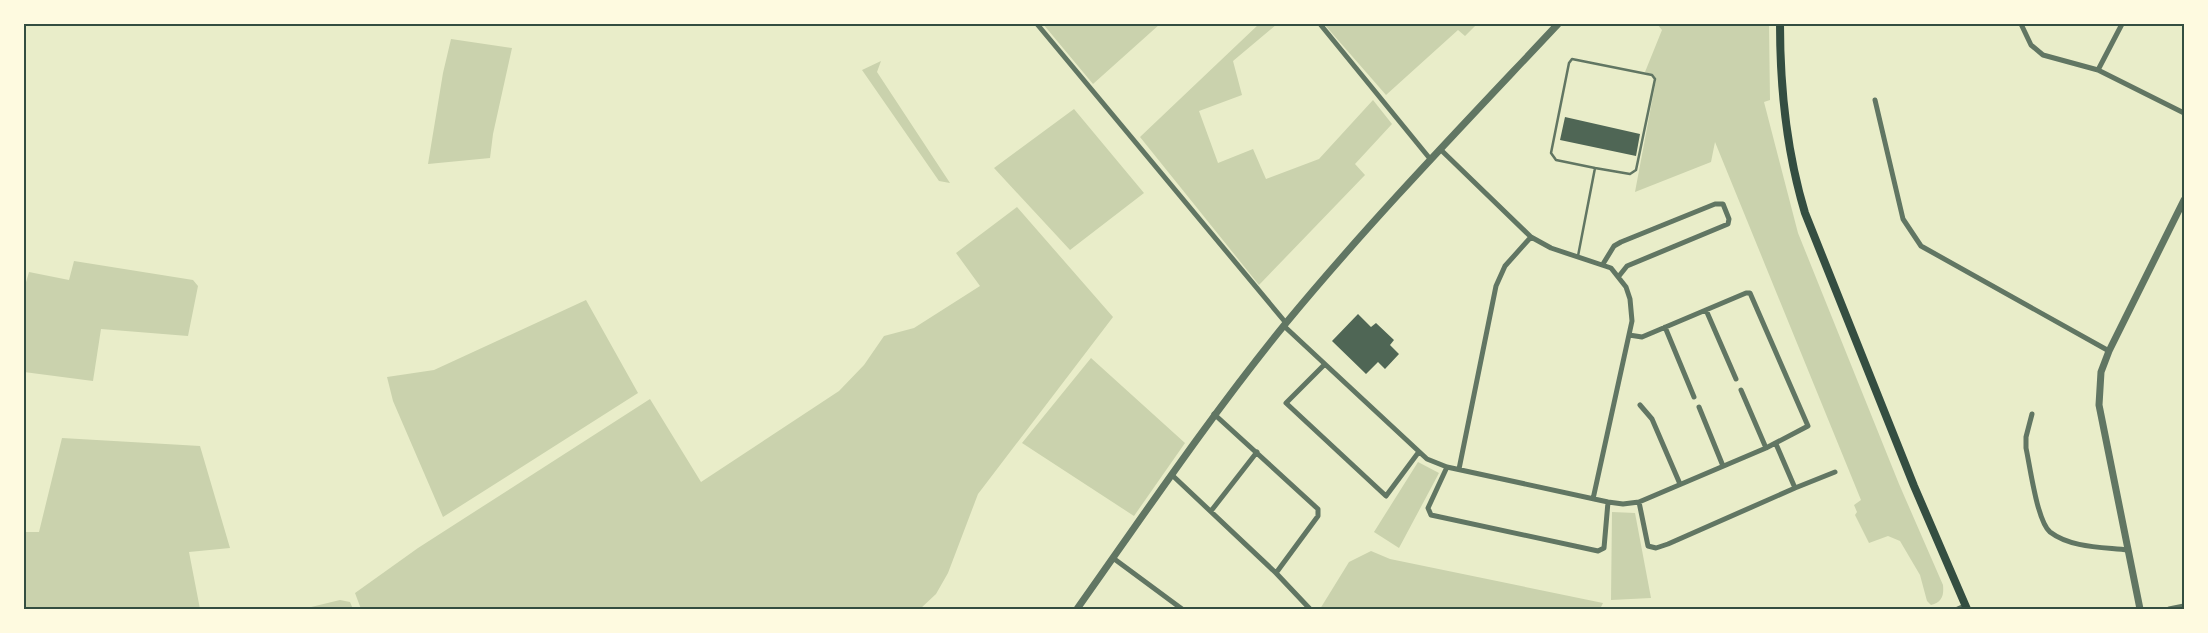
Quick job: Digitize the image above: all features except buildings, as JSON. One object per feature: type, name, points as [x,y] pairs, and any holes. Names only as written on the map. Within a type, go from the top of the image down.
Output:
[{"type":"main road","points":[[1780,24],[1784,117],[1792,166],[1803,205],[1914,486],[1966,607]]},
{"type":"street","points":[[1037,24],[1285,325],[1418,453],[1435,463],[1623,504],[1639,502],[1776,444],[1808,426],[1754,296],[1746,293],[1642,337],[1629,335]]},
{"type":"street","points":[[1320,24],[1431,160]]},
{"type":"street","points":[[1077,609],[1214,414],[1285,325],[1440,149],[1558,24]]},
{"type":"street","points":[[2022,24],[2031,45],[2043,55],[2098,70],[2184,113]]},
{"type":"street","points":[[2098,70],[2122,24]]},
{"type":"street","points":[[1875,100],[1902,219],[1921,246],[2109,352]]},
{"type":"street","points":[[1440,149],[1531,237],[1551,248],[1612,268],[1619,276],[1630,299],[1632,320],[1594,499]]},
{"type":"street","points":[[1603,264],[1614,246],[1621,242],[1715,204],[1722,204],[1729,219],[1728,224],[1627,266],[1619,276]]},
{"type":"street","points":[[2140,609],[2099,405],[2101,372],[2109,352],[2183,204]]},
{"type":"street","points":[[1459,469],[1496,286],[1505,266],[1531,237]]},
{"type":"street","points":[[1706,310],[1736,379]]},
{"type":"street","points":[[1665,327],[1694,397]]},
{"type":"street","points":[[1324,364],[1286,403],[1386,496],[1418,453]]},
{"type":"street","points":[[1741,390],[1766,448]]},
{"type":"street","points":[[1640,405],[1652,419],[1680,484]]},
{"type":"street","points":[[1699,407],[1723,466]]},
{"type":"street","points":[[1214,414],[1258,452],[1319,513],[1276,573]]},
{"type":"street","points":[[2032,414],[2026,437],[2026,448],[2042,518],[2049,531],[2078,544],[2128,550]]},
{"type":"street","points":[[1776,444],[1795,488]]},
{"type":"street","points":[[1211,511],[1258,452]]},
{"type":"street","points":[[1447,466],[1428,508],[1431,516],[1598,551],[1604,548],[1608,502]]},
{"type":"street","points":[[1639,502],[1647,544],[1652,548],[1668,544],[1835,472]]},
{"type":"street","points":[[1172,475],[1276,573],[1310,609]]},
{"type":"street","points":[[1113,558],[1182,609]]},
{"type":"street","points":[[2169,609],[2184,606]]},
{"type":"lane","points":[[1576,59],[1654,77],[1634,174],[1596,168],[1556,160],[1551,154],[1569,63],[1576,59]]},
{"type":"lane","points":[[1578,256],[1596,168]]},
{"type":"lane","points":[[1955,609],[1966,607]]},
{"type":"green space","points":[[1043,24],[1160,24],[1093,84]]},
{"type":"green space","points":[[1259,24],[1277,24],[1233,61],[1242,95],[1199,111],[1218,163],[1253,149],[1266,179],[1319,159],[1373,100],[1392,124],[1355,164],[1365,175],[1259,285],[1140,137]]},
{"type":"green space","points":[[1324,24],[1477,24],[1465,36],[1458,30],[1386,95]]},
{"type":"green space","points":[[1657,24],[1769,24],[1770,100],[1764,102],[1798,233],[1899,484],[1943,585],[1941,598],[1935,604],[1931,605],[1927,601],[1920,575],[1900,541],[1888,536],[1869,543],[1855,515],[1857,512],[1854,505],[1861,500],[1715,142],[1711,162],[1635,192],[1656,80],[1654,76],[1645,72],[1662,30]]},
{"type":"green space","points":[[451,39],[512,48],[493,134],[490,158],[428,164],[443,73]]},
{"type":"green space","points":[[881,61],[877,72],[950,183],[939,181],[862,70]]},
{"type":"green space","points":[[1074,109],[1144,193],[1070,250],[994,168]]},
{"type":"green space","points":[[1017,207],[1113,317],[978,494],[948,573],[936,594],[920,609],[361,609],[355,593],[418,548],[650,399],[701,482],[839,391],[864,365],[884,336],[914,328],[980,286],[956,253]]},
{"type":"green space","points":[[74,261],[193,280],[198,286],[188,336],[101,329],[93,381],[24,372],[24,289],[29,272],[69,280]]},
{"type":"green space","points":[[586,300],[638,393],[443,517],[393,401],[387,377],[434,370]]},
{"type":"green space","points":[[1091,358],[1185,443],[1134,516],[1022,443]]},
{"type":"green space","points":[[62,438],[200,446],[230,548],[189,552],[200,609],[24,609],[24,532],[39,532]]},
{"type":"green space","points":[[1418,462],[1439,473],[1399,548],[1374,532]]},
{"type":"green space","points":[[1612,512],[1635,513],[1651,598],[1611,600]]},
{"type":"green space","points":[[1371,551],[1390,559],[1603,603],[1600,609],[1320,609],[1349,562]]},
{"type":"green space","points":[[340,600],[350,602],[353,609],[307,608]]}]
